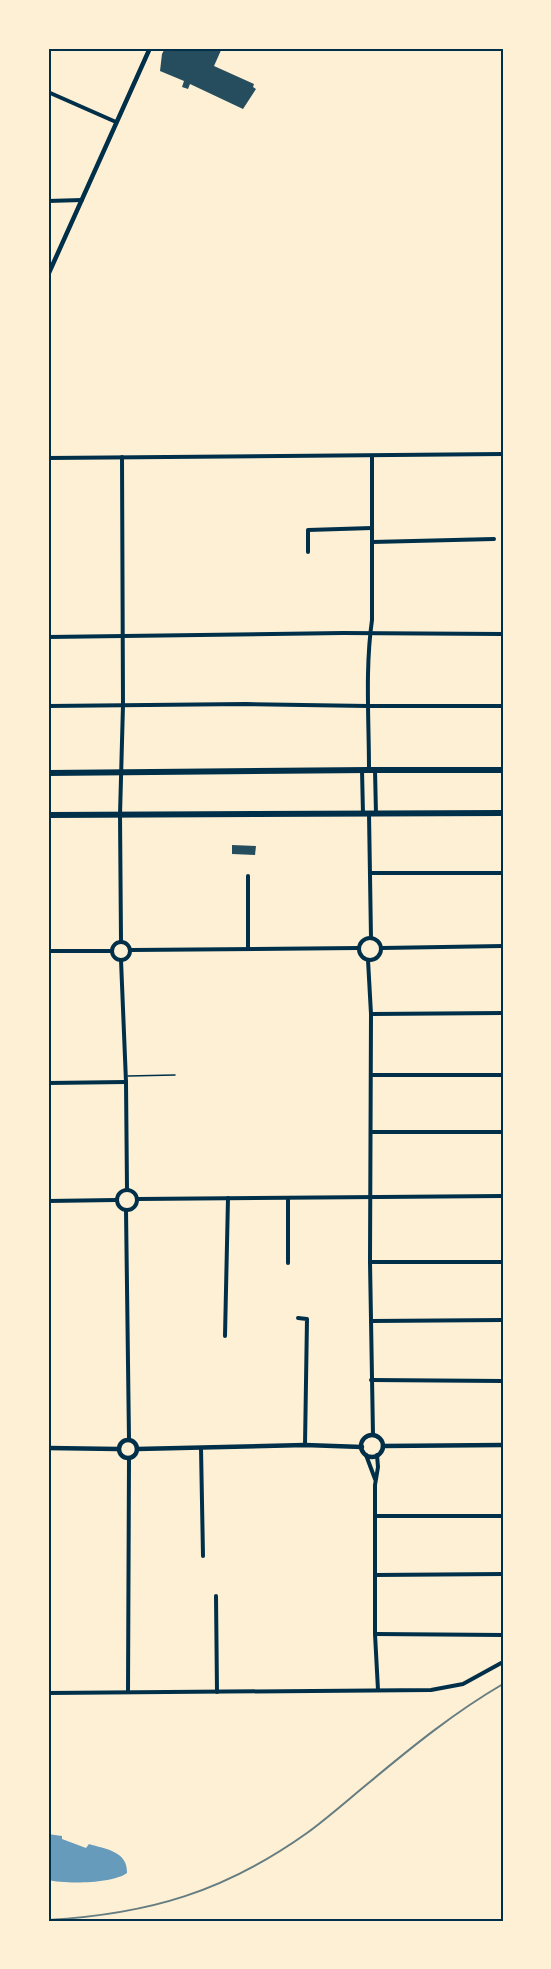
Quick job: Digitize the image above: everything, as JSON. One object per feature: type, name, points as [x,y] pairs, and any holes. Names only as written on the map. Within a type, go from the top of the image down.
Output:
[{"type":"highway","points":[[48,773],[503,770]]},
{"type":"highway","points":[[48,815],[503,813]]},
{"type":"street","points":[[48,275],[150,48]]},
{"type":"street","points":[[48,92],[116,122]]},
{"type":"street","points":[[48,201],[82,200]]},
{"type":"street","points":[[48,458],[503,454]]},
{"type":"street","points":[[371,938],[368,706],[372,620],[372,456]]},
{"type":"street","points":[[121,941],[122,457]]},
{"type":"street","points":[[308,552],[308,530],[372,528]]},
{"type":"street","points":[[372,542],[494,539]]},
{"type":"street","points":[[48,637],[370,633],[503,634]]},
{"type":"street","points":[[48,706],[246,704],[503,706]]},
{"type":"street","points":[[369,770],[369,814]]},
{"type":"street","points":[[370,873],[503,873]]},
{"type":"street","points":[[248,876],[248,949]]},
{"type":"street","points":[[371,938],[379,941],[382,948],[380,956],[368,960],[362,957],[359,948],[364,940],[371,938]]},
{"type":"street","points":[[121,941],[126,943],[131,950]]},
{"type":"street","points":[[112,951],[114,946],[121,941]]},
{"type":"street","points":[[382,948],[503,946]]},
{"type":"street","points":[[131,950],[359,948]]},
{"type":"street","points":[[112,951],[116,958],[121,960],[129,957],[131,950]]},
{"type":"street","points":[[48,951],[112,951]]},
{"type":"street","points":[[121,960],[126,1076],[127,1189]]},
{"type":"street","points":[[368,960],[372,1075],[370,1262],[373,1435]]},
{"type":"street","points":[[371,1014],[503,1013]]},
{"type":"street","points":[[372,1075],[503,1075]]},
{"type":"street","points":[[48,1083],[126,1082]]},
{"type":"street","points":[[371,1132],[503,1132]]},
{"type":"street","points":[[127,1189],[134,1192],[138,1199],[133,1208],[126,1210],[119,1207],[116,1200],[119,1192],[127,1189]]},
{"type":"street","points":[[138,1199],[503,1196]]},
{"type":"street","points":[[225,1336],[228,1198]]},
{"type":"street","points":[[288,1198],[288,1263]]},
{"type":"street","points":[[48,1201],[116,1200]]},
{"type":"street","points":[[126,1210],[129,1440]]},
{"type":"street","points":[[370,1262],[503,1262]]},
{"type":"street","points":[[298,1318],[307,1319],[305,1445]]},
{"type":"street","points":[[371,1321],[503,1320]]},
{"type":"street","points":[[371,1380],[503,1381]]},
{"type":"street","points":[[373,1435],[379,1438],[383,1446]]},
{"type":"street","points":[[373,1435],[364,1439],[362,1447],[375,1480]]},
{"type":"street","points":[[129,1440],[134,1442],[137,1449],[136,1454],[129,1458],[123,1457],[118,1449],[120,1443],[129,1440]]},
{"type":"street","points":[[137,1449],[305,1445],[362,1447]]},
{"type":"street","points":[[383,1446],[503,1445]]},
{"type":"street","points":[[366,1455],[372,1457],[377,1455],[383,1446]]},
{"type":"street","points":[[48,1448],[118,1449]]},
{"type":"street","points":[[201,1448],[203,1556]]},
{"type":"street","points":[[377,1455],[375,1634],[378,1690]]},
{"type":"street","points":[[128,1692],[129,1458]]},
{"type":"street","points":[[375,1516],[503,1516]]},
{"type":"street","points":[[375,1575],[503,1574]]},
{"type":"street","points":[[216,1596],[217,1692]]},
{"type":"street","points":[[375,1634],[503,1635]]},
{"type":"street","points":[[48,1692],[431,1690],[471,1680],[503,1662]]},
{"type":"lane","points":[[126,1076],[175,1075]]},
{"type":"water","points":[[48,1834],[62,1836],[62,1839],[86,1848],[89,1844],[114,1852],[124,1860],[127,1873],[120,1877],[100,1881],[48,1880]]},
{"type":"building","points":[[165,48],[222,48],[214,66],[254,84],[253,87],[256,89],[243,109],[190,84],[188,89],[182,87],[184,81],[160,71]]},
{"type":"building","points":[[232,845],[256,846],[255,855],[232,854]]},
{"type":"railway","points":[[48,1920],[85,1917],[152,1905],[215,1885],[246,1871],[307,1833],[435,1730],[503,1684]]}]
